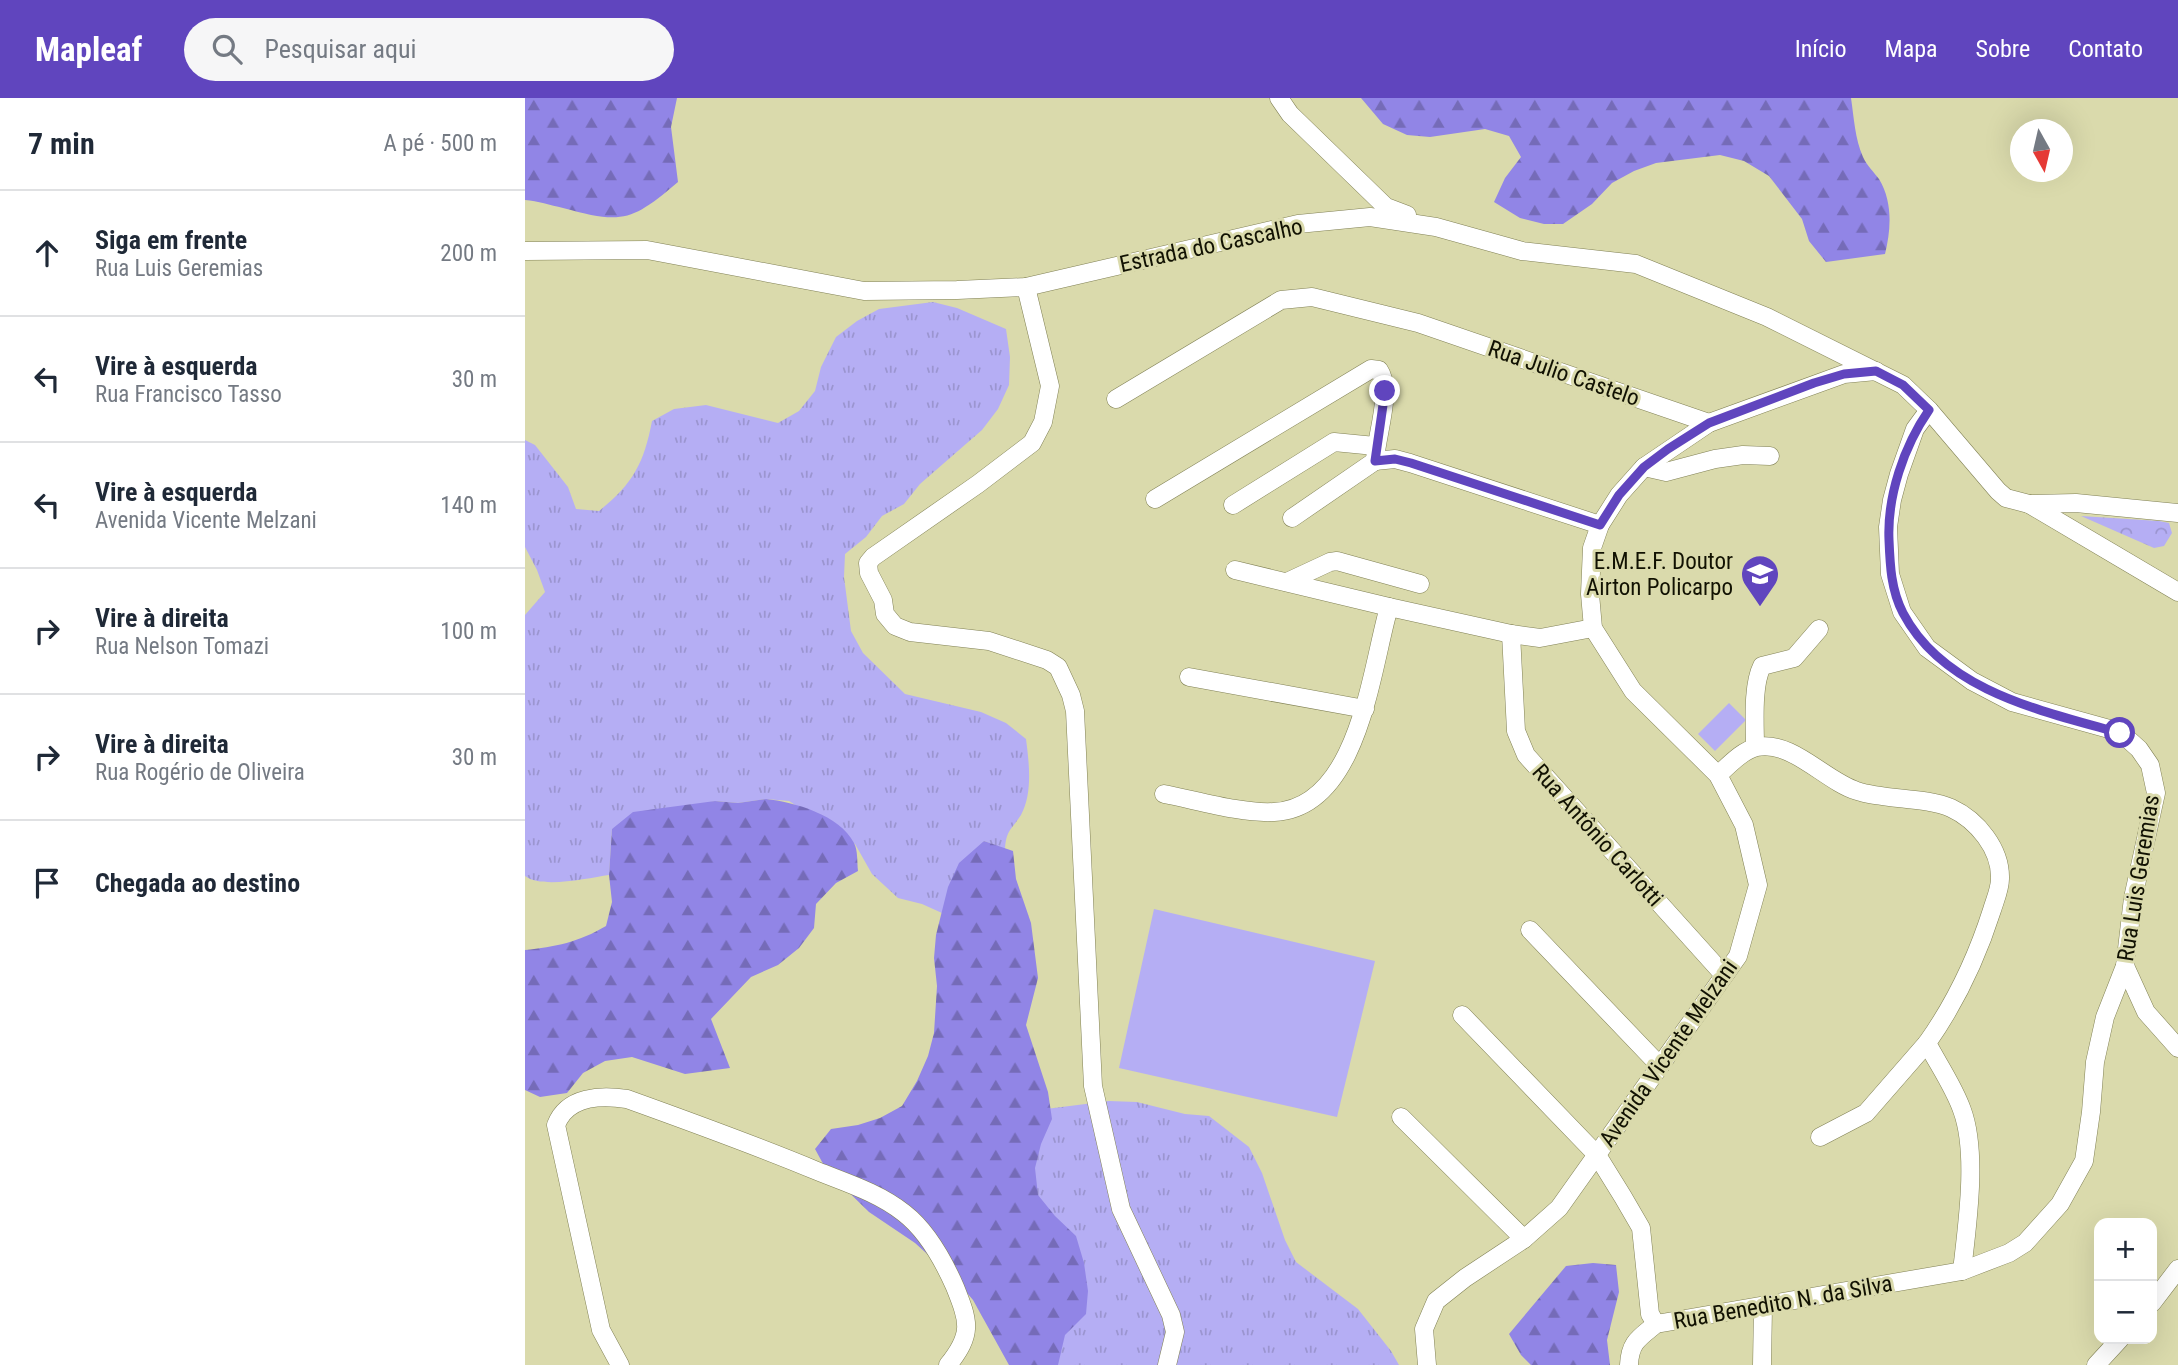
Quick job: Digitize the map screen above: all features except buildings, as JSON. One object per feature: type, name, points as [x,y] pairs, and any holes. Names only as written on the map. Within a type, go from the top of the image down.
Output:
[{"type":"street","points":[[1279,98],[1290,114],[1386,207],[1436,227]]},
{"type":"street","name":"Estrada do Cascalho","points":[[525,251],[647,250],[865,291],[957,290],[1025,286],[1298,224],[1370,217],[1436,227],[1522,251],[1636,264],[1767,317],[1903,385],[1929,410],[2006,498],[2029,504],[2178,592]]},
{"type":"street","points":[[1025,286],[1050,386],[1043,422],[1032,443],[873,557],[869,563],[869,573],[883,600],[885,614],[895,626],[911,632],[989,641],[1047,660],[1058,667],[1071,695],[1075,711],[1093,1086],[1121,1209],[1171,1315],[1175,1332],[1167,1365]]},
{"type":"street","name":"Rua Julio Castelo","points":[[1116,399],[1281,300],[1313,297],[1418,323],[1709,423]]},
{"type":"street","points":[[1155,499],[1371,369],[1379,370],[1384,377],[1385,391],[1375,454],[1292,518]]},
{"type":"street","name":"Avenida Vicente Melzani","points":[[1427,1365],[1424,1329],[1436,1300],[1524,1239],[1559,1209],[1738,956],[1758,885],[1744,825],[1718,775],[1633,691],[1593,628],[1590,594],[1592,548],[1600,525],[1619,495],[1644,467],[1709,423],[1844,374],[1876,371]]},
{"type":"street","name":"Rua Luis Geremias","points":[[1929,410],[1915,429],[1892,500],[1888,527],[1891,574],[1902,612],[1927,648],[1972,681],[2012,702],[2120,733],[2140,749],[2150,765],[2156,793],[2133,898],[2125,966],[2105,1017],[2095,1062],[2084,1161],[2060,1203],[2025,1243],[2009,1253],[1962,1271]]},
{"type":"street","points":[[1233,505],[1334,442],[1411,463],[1600,525]]},
{"type":"street","points":[[1644,467],[1667,472],[1715,459],[1743,455],[1770,456]]},
{"type":"street","points":[[2029,504],[2076,503],[2178,513]]},
{"type":"street","points":[[1287,582],[1337,561],[1420,584]]},
{"type":"street","points":[[1235,569],[1511,634],[1540,638],[1593,628]]},
{"type":"street","points":[[1164,794],[1260,812],[1278,812],[1315,797],[1338,771],[1365,709],[1389,607]]},
{"type":"street","points":[[1755,747],[1756,704],[1762,666],[1794,658],[1819,629]]},
{"type":"street","name":"Rua Antônio Carlotti","points":[[1511,634],[1516,731],[1526,755],[1724,975]]},
{"type":"street","points":[[1189,677],[1365,709]]},
{"type":"street","points":[[1718,775],[1734,760],[1755,747],[1772,747],[1791,752],[1856,791],[1951,808],[1978,826],[1991,846],[2000,878],[1982,942],[1948,1013],[1927,1042],[1866,1113],[1820,1137]]},
{"type":"street","points":[[1530,930],[1660,1066]]},
{"type":"street","points":[[2125,966],[2146,1012],[2178,1048]]},
{"type":"street","points":[[1462,1015],[1597,1155],[1641,1228],[1650,1314],[1656,1324]]},
{"type":"street","points":[[1927,1042],[1962,1110],[1970,1156],[1968,1216],[1962,1271]]},
{"type":"street","points":[[620,1365],[601,1330],[555,1125],[559,1116],[582,1099],[609,1096],[749,1143],[877,1196],[904,1213],[919,1228],[948,1271],[967,1317],[967,1336],[949,1365]]},
{"type":"street","points":[[1401,1117],[1524,1239]]},
{"type":"street","points":[[2157,1296],[2178,1269]]},
{"type":"street","name":"Rua Benedito N. da Silva","points":[[1629,1365],[1629,1353],[1634,1342],[1656,1324],[1962,1271]]},
{"type":"street","points":[[1762,1365],[1763,1307]]},
{"type":"street","points":[[2096,1365],[2115,1344]]},
{"type":"green space","points":[[525,98],[677,98],[671,127],[678,182],[649,205],[625,216],[599,216],[525,200]]},
{"type":"green space","points":[[1361,98],[1851,98],[1860,150],[1887,197],[1889,235],[1885,254],[1826,262],[1809,241],[1802,219],[1769,176],[1744,161],[1720,155],[1656,163],[1634,171],[1612,183],[1592,204],[1563,224],[1544,224],[1520,218],[1494,202],[1505,178],[1521,157],[1509,136],[1485,129],[1430,137],[1407,135],[1383,124]]},
{"type":"green space","points":[[933,302],[957,308],[1006,329],[1010,357],[1009,385],[998,409],[982,430],[920,484],[904,504],[882,516],[866,537],[845,554],[844,577],[851,631],[863,653],[905,694],[981,712],[1006,723],[1026,739],[1029,777],[1027,797],[1021,815],[1008,834],[1005,849],[984,841],[942,913],[898,898],[872,874],[855,844],[789,801],[715,801],[612,829],[609,875],[554,882],[542,882],[525,876],[525,615],[545,592],[525,547],[525,440],[535,445],[568,487],[576,509],[599,511],[621,491],[635,472],[645,449],[652,421],[674,409],[706,405],[778,423],[799,411],[815,391],[821,367],[836,337],[879,309]]},
{"type":"green space","points":[[2081,516],[2159,521],[2169,523],[2172,533],[2164,546],[2154,548]]},
{"type":"green space","points":[[1729,703],[1746,720],[1715,751],[1698,734]]},
{"type":"green space","points":[[766,799],[802,807],[838,825],[855,846],[858,871],[836,883],[816,904],[814,928],[799,948],[778,965],[751,977],[711,1019],[730,1068],[685,1074],[632,1057],[605,1061],[583,1073],[567,1093],[540,1097],[525,1090],[525,950],[567,943],[606,926],[612,902],[609,875],[612,829],[633,812],[715,801],[738,803]]},
{"type":"green space","points":[[984,841],[1013,851],[1016,879],[1031,923],[1038,978],[1026,1025],[1048,1092],[1052,1119],[1041,1144],[1035,1168],[1038,1195],[1076,1236],[1088,1291],[1086,1314],[1065,1335],[1058,1365],[1009,1365],[973,1300],[956,1280],[915,1243],[869,1212],[827,1171],[815,1149],[831,1129],[880,1118],[902,1106],[917,1081],[934,1033],[936,935],[948,887],[959,863]]},
{"type":"green space","points":[[1154,909],[1375,961],[1337,1117],[1119,1068]]},
{"type":"green space","points":[[1109,1101],[1137,1102],[1185,1114],[1209,1116],[1249,1147],[1262,1173],[1285,1240],[1296,1262],[1358,1309],[1399,1365],[1052,1365],[1033,1193],[1036,1142],[1046,1109]]},
{"type":"green space","points":[[1593,1263],[1616,1265],[1619,1292],[1607,1340],[1610,1365],[1531,1365],[1521,1355],[1509,1334],[1566,1266]]},
{"type":"place","name":"E.M.E.F. Doutor Airton Policarpo","points":[[1760,608]]},
{"type":"route","points":[[1385,391],[1375,446],[1375,461],[1395,459],[1411,463],[1600,525],[1619,495],[1644,467],[1709,423],[1814,383],[1844,374],[1876,371],[1903,385],[1929,410],[1915,429],[1899,474],[1888,527],[1891,574],[1896,594],[1902,612],[1914,630],[1927,648],[1972,681],[2012,702],[2120,733]]}]
